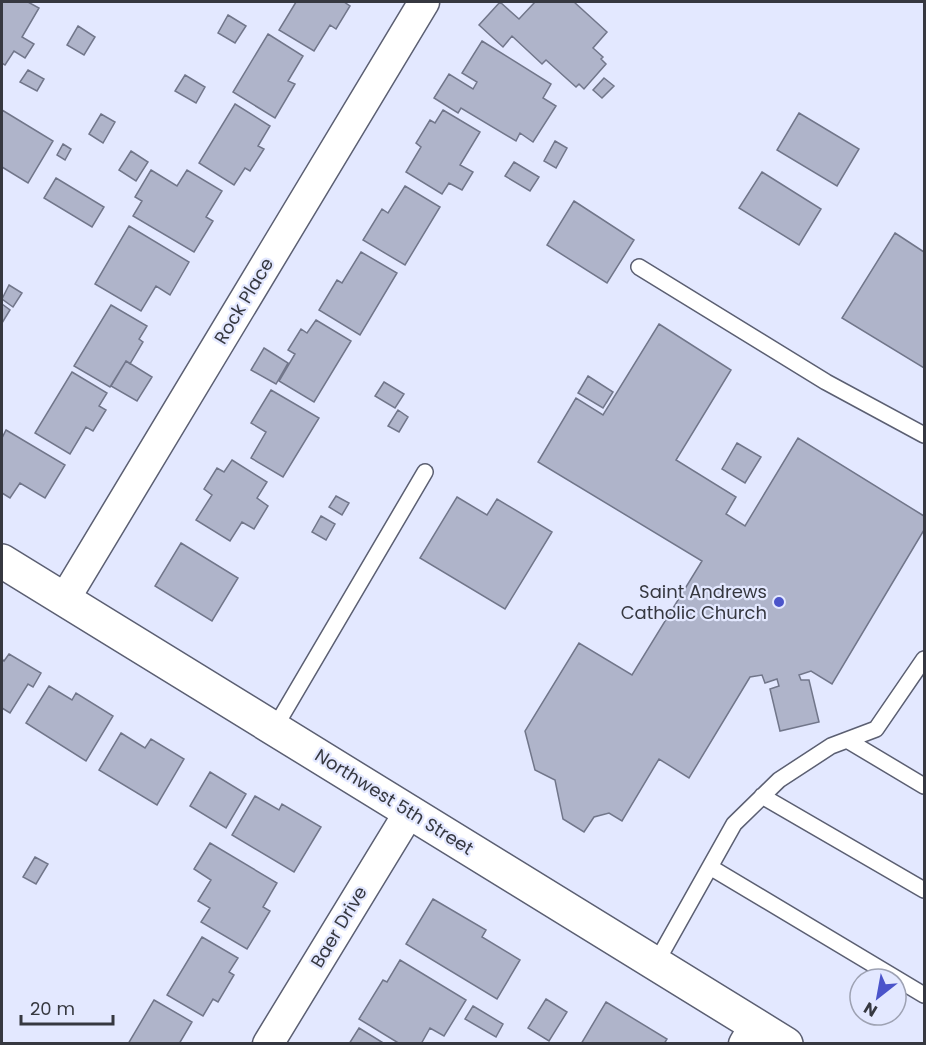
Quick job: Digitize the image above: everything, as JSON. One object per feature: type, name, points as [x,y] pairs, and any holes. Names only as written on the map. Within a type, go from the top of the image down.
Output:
[{"type":"street","name":"Rock Place","points":[[64,600],[424,2]]},
{"type":"street","name":"Northwest 5th Street","points":[[2,561],[656,963],[750,1034],[786,1044]]},
{"type":"street","name":"Baer Drive","points":[[268,1044],[410,811]]},
{"type":"lane","points":[[639,267],[826,382],[924,435]]},
{"type":"lane","points":[[274,729],[425,472]]},
{"type":"lane","points":[[656,963],[734,824],[778,780],[831,746],[876,729],[919,680],[924,659]]},
{"type":"lane","points":[[847,740],[924,786]]},
{"type":"lane","points":[[762,796],[924,890]]},
{"type":"lane","points":[[710,867],[924,995]]},
{"type":"building","points":[[2,2],[28,2],[39,8],[22,37],[34,44],[25,58],[14,51],[5,65],[2,63]]},
{"type":"building","points":[[296,2],[344,2],[350,6],[336,29],[330,25],[314,51],[279,30]]},
{"type":"building","points":[[500,2],[519,19],[535,2],[574,2],[607,32],[593,48],[603,57],[601,59],[606,64],[584,89],[579,84],[576,87],[546,60],[542,64],[512,36],[503,47],[479,25]]},
{"type":"building","points":[[228,15],[246,26],[235,43],[218,33]]},
{"type":"building","points":[[78,26],[95,37],[84,55],[67,45]]},
{"type":"building","points":[[268,34],[303,56],[288,81],[295,84],[275,118],[233,92]]},
{"type":"building","points":[[482,41],[551,84],[543,98],[556,106],[533,142],[520,133],[516,141],[461,108],[458,113],[434,98],[449,74],[473,89],[477,82],[462,73]]},
{"type":"building","points":[[28,70],[44,79],[37,91],[20,82]]},
{"type":"building","points":[[185,75],[205,87],[196,103],[175,91]]},
{"type":"building","points":[[604,78],[614,86],[602,98],[593,90]]},
{"type":"building","points":[[235,104],[270,126],[258,146],[264,149],[250,171],[245,168],[234,185],[199,163]]},
{"type":"building","points":[[2,110],[53,141],[28,183],[2,167]]},
{"type":"building","points":[[443,110],[480,132],[460,165],[473,172],[462,190],[449,183],[442,194],[406,172],[421,147],[416,143],[430,120],[435,123]]},
{"type":"building","points":[[799,113],[859,149],[837,186],[777,150]]},
{"type":"building","points":[[101,114],[115,122],[103,143],[89,134]]},
{"type":"building","points":[[555,141],[567,148],[556,168],[544,161]]},
{"type":"building","points":[[63,144],[71,149],[65,160],[57,155]]},
{"type":"building","points":[[131,151],[148,162],[136,181],[119,170]]},
{"type":"building","points":[[514,162],[539,177],[530,191],[505,176]]},
{"type":"building","points":[[151,170],[177,186],[187,170],[222,191],[206,217],[213,221],[194,252],[133,216],[142,201],[135,197]]},
{"type":"building","points":[[762,172],[821,209],[799,245],[739,208]]},
{"type":"building","points":[[56,178],[104,207],[92,227],[44,198]]},
{"type":"building","points":[[405,186],[440,207],[405,265],[363,240],[382,209],[388,213]]},
{"type":"building","points":[[574,201],[634,240],[607,283],[547,245]]},
{"type":"building","points":[[129,226],[189,262],[170,295],[156,286],[141,311],[95,284]]},
{"type":"building","points":[[895,233],[924,252],[924,368],[842,318]]},
{"type":"building","points":[[361,252],[397,273],[360,335],[319,310],[337,280],[342,283]]},
{"type":"building","points":[[9,285],[22,293],[13,307],[2,299]]},
{"type":"building","points":[[2,304],[10,310],[2,323]]},
{"type":"building","points":[[111,305],[147,326],[139,339],[143,342],[130,364],[126,361],[110,387],[74,366]]},
{"type":"building","points":[[316,320],[351,341],[314,402],[279,381],[295,354],[288,350],[301,329],[307,333]]},
{"type":"building","name":"Saint Andrews Catholic Church","points":[[659,324],[731,370],[676,460],[736,497],[726,514],[745,526],[798,438],[924,516],[924,530],[832,684],[811,671],[799,675],[801,680],[809,680],[819,722],[780,731],[770,689],[779,686],[777,679],[765,683],[762,675],[750,677],[689,778],[659,759],[622,821],[609,813],[594,817],[584,832],[563,819],[555,780],[535,770],[525,731],[579,643],[632,675],[702,561],[538,462],[576,398],[603,415]]},
{"type":"building","points":[[264,348],[288,363],[276,384],[251,370]]},
{"type":"building","points":[[126,361],[152,377],[137,401],[111,386]]},
{"type":"building","points":[[72,372],[107,393],[99,406],[106,410],[93,431],[86,427],[70,454],[35,433]]},
{"type":"building","points":[[588,376],[613,392],[603,408],[578,393]]},
{"type":"building","points":[[384,382],[404,394],[395,408],[375,396]]},
{"type":"building","points":[[271,390],[319,418],[283,477],[251,458],[266,432],[251,423]]},
{"type":"building","points":[[398,410],[408,417],[399,432],[388,426]]},
{"type":"building","points":[[6,430],[65,465],[45,498],[20,483],[10,498],[2,493],[2,438]]},
{"type":"building","points":[[737,443],[761,457],[745,483],[722,469]]},
{"type":"building","points":[[232,460],[267,482],[257,498],[268,506],[254,529],[242,522],[230,541],[196,520],[212,495],[204,489],[217,468],[224,472]]},
{"type":"building","points":[[336,496],[349,503],[342,515],[329,507]]},
{"type":"building","points":[[457,497],[487,515],[497,499],[552,532],[505,609],[420,558]]},
{"type":"building","points":[[321,516],[335,524],[326,540],[312,532]]},
{"type":"building","points":[[181,543],[238,578],[212,621],[155,586]]},
{"type":"building","points":[[9,654],[41,673],[33,687],[28,684],[10,713],[2,708],[2,659],[4,661]]},
{"type":"building","points":[[49,686],[72,700],[76,693],[113,716],[86,761],[26,723]]},
{"type":"building","points":[[121,733],[145,748],[151,739],[184,759],[157,805],[99,770]]},
{"type":"building","points":[[210,772],[246,794],[226,828],[190,806]]},
{"type":"building","points":[[255,796],[279,810],[282,804],[321,827],[294,872],[232,835]]},
{"type":"building","points":[[210,843],[277,883],[263,907],[270,911],[247,949],[201,922],[210,908],[198,901],[211,880],[194,869]]},
{"type":"building","points":[[35,857],[48,864],[36,884],[23,877]]},
{"type":"building","points":[[433,899],[486,930],[482,937],[520,960],[497,999],[406,944]]},
{"type":"building","points":[[202,937],[238,958],[229,972],[234,975],[218,1002],[213,999],[203,1016],[167,995]]},
{"type":"building","points":[[400,960],[466,1000],[444,1036],[430,1028],[421,1044],[400,1044],[359,1019],[383,980],[387,982]]},
{"type":"building","points":[[546,999],[567,1012],[549,1041],[528,1028]]},
{"type":"building","points":[[154,1000],[192,1022],[179,1044],[128,1044]]},
{"type":"building","points":[[606,1002],[667,1039],[664,1044],[581,1044]]},
{"type":"building","points":[[473,1006],[503,1024],[496,1037],[465,1019]]},
{"type":"building","points":[[359,1028],[385,1044],[349,1044]]},
{"type":"place","name":"Saint Andrews Catholic Church","points":[[779,602]]}]
